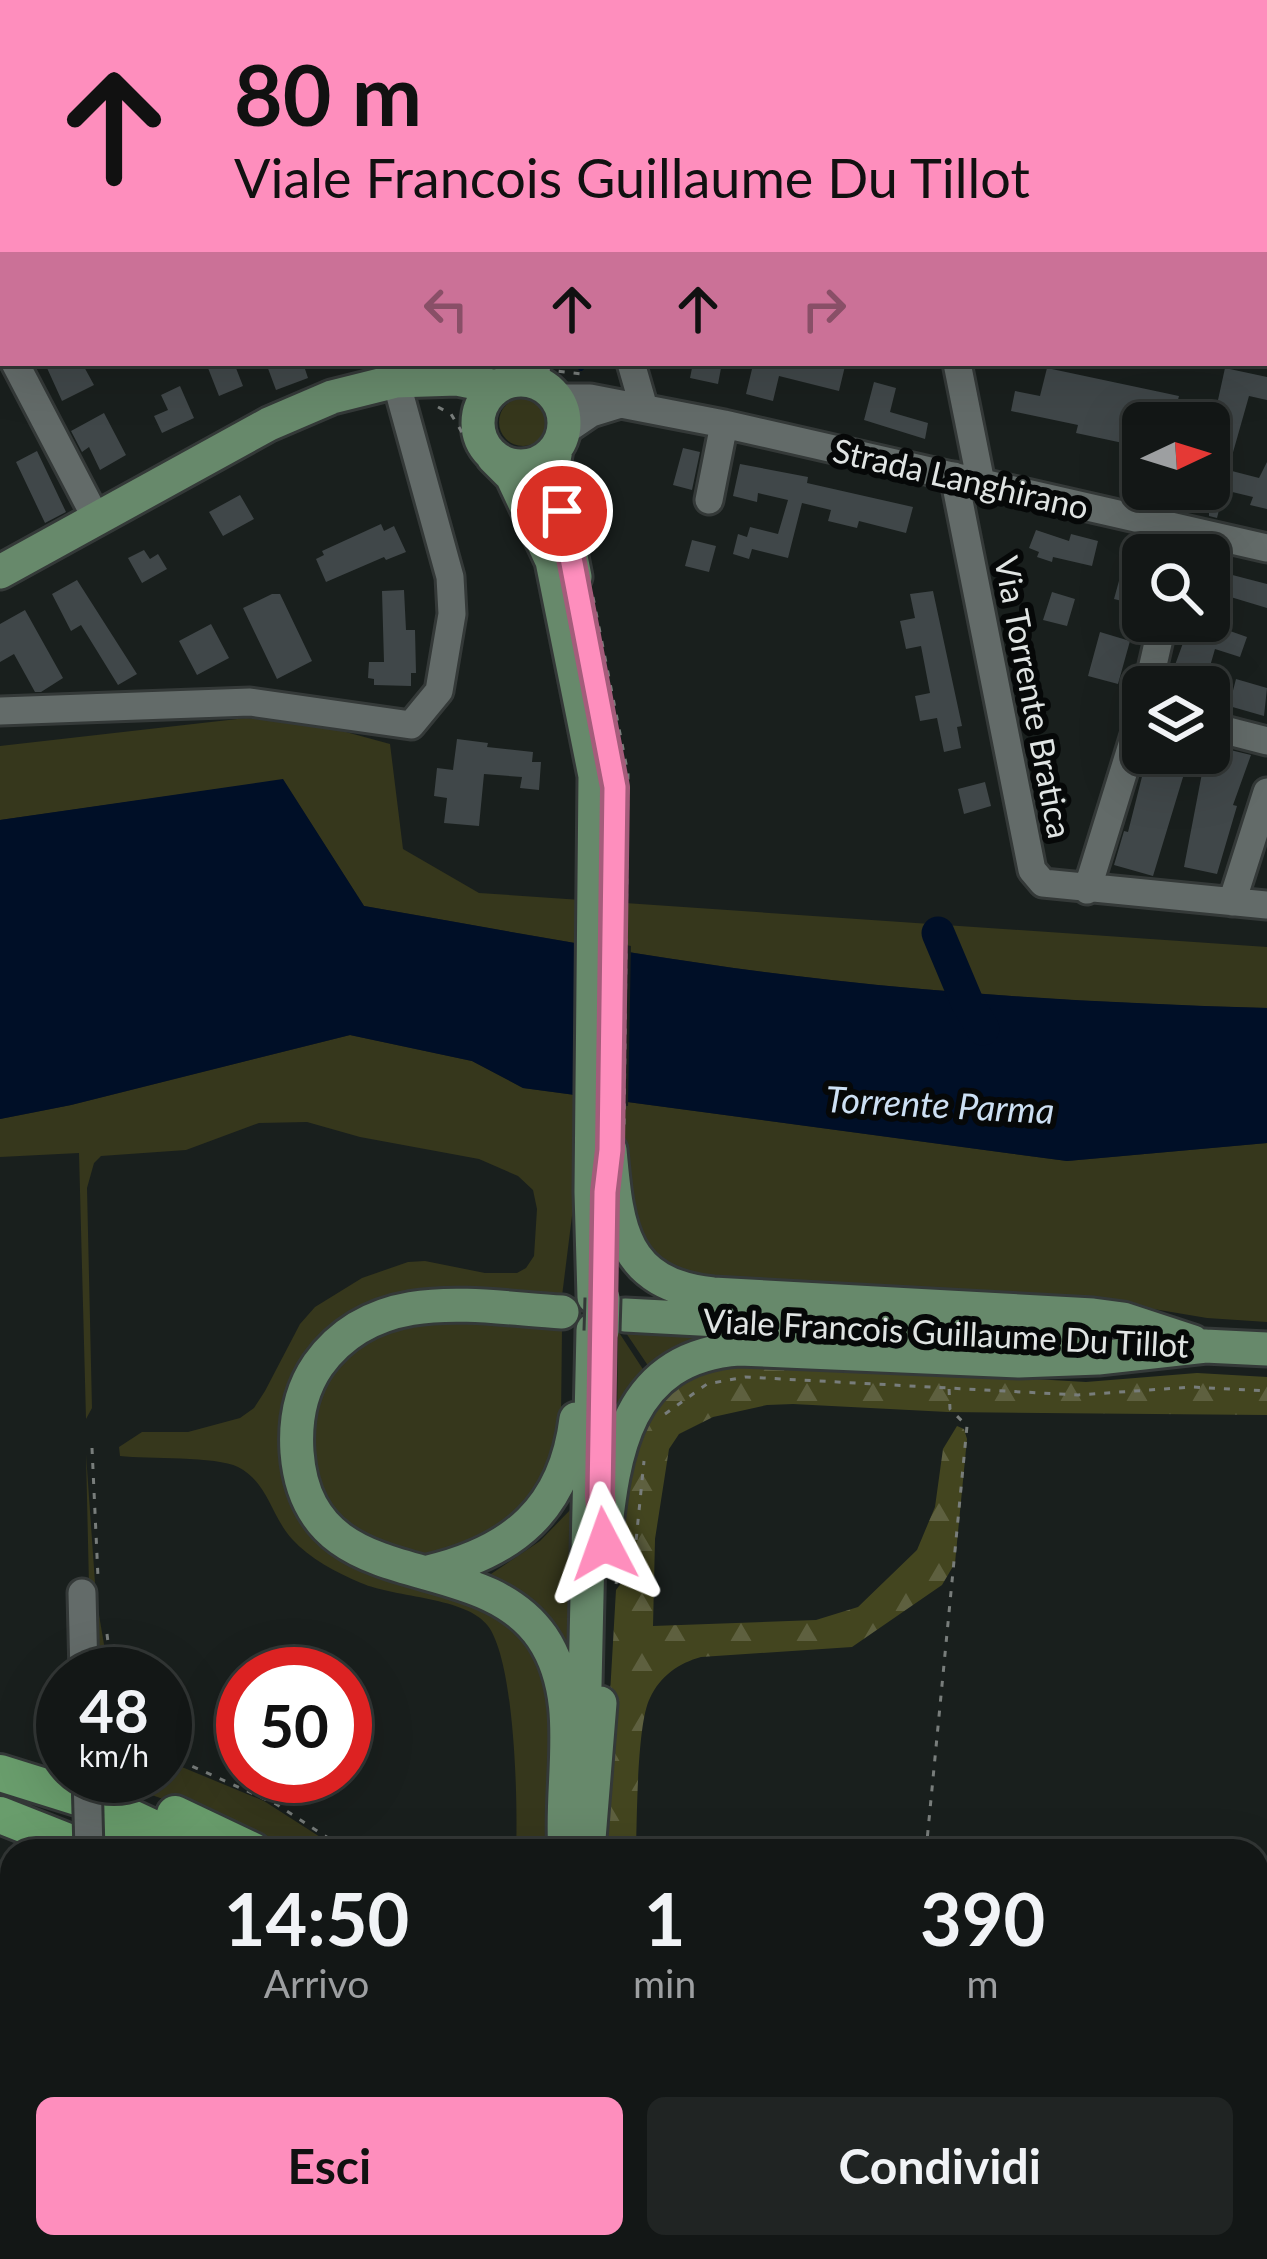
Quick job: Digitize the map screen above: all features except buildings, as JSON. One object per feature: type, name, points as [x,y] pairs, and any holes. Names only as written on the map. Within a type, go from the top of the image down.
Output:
[{"type":"highway","points":[[0,1770],[36,1775]]},
{"type":"highway","points":[[0,1770],[106,1806],[176,1839]]},
{"type":"highway","points":[[0,1798],[86,1838]]},
{"type":"highway","points":[[145,1803],[229,1839]]},
{"type":"highway","points":[[0,1815],[86,1838]]},
{"type":"main road","name":"Strada Langhirano","points":[[0,572],[269,424],[332,397],[400,381],[501,376],[536,382],[559,427],[543,461],[509,465],[487,448]]},
{"type":"main road","points":[[487,448],[478,419],[501,376]]},
{"type":"main road","points":[[400,381],[468,417],[512,476],[556,576],[613,862],[603,1192],[593,1309],[574,1436],[556,1490],[530,1522],[470,1560],[426,1572]]},
{"type":"main road","points":[[559,427],[553,466],[613,771],[617,1148],[603,1192],[631,1252],[652,1274],[679,1288],[713,1294],[1093,1315],[1123,1319],[1206,1346]]},
{"type":"main road","points":[[568,1839],[565,1705],[549,1649],[531,1624],[497,1596],[366,1555],[331,1528],[312,1502],[297,1448],[306,1386],[326,1354],[351,1331],[398,1309],[439,1305],[593,1309]]},
{"type":"main road","points":[[593,1309],[600,1495],[613,1551]]},
{"type":"main road","points":[[569,1839],[587,1676],[593,1309]]},
{"type":"main road","name":"Viale Francois Guillaume Du Tillot","points":[[593,1309],[1267,1349]]},
{"type":"main road","points":[[589,1839],[613,1551],[616,1453],[625,1426],[656,1383],[699,1357],[739,1348],[1018,1361],[1206,1346]]},
{"type":"street","points":[[17,366],[96,518]]},
{"type":"street","points":[[631,366],[632,406]]},
{"type":"street","name":"Via Torrente Bratica","points":[[957,366],[967,480],[1032,870],[1043,884],[1267,905]]},
{"type":"street","points":[[0,711],[250,702],[411,725],[439,691],[452,614],[450,577],[400,381]]},
{"type":"street","name":"Strada Langhirano","points":[[559,427],[632,406],[967,480],[1153,534]]},
{"type":"street","points":[[709,500],[724,424]]},
{"type":"street","name":"Strada Langhirano","points":[[1230,545],[1267,548]]},
{"type":"street","points":[[1230,731],[1267,741]]},
{"type":"street","points":[[1087,890],[1123,774]]},
{"type":"street","points":[[1232,902],[1267,792]]},
{"type":"street","points":[[86,1647],[90,1587]]},
{"type":"street","points":[[86,1838],[87,1803]]},
{"type":"path","points":[[501,376],[590,376]]},
{"type":"path","points":[[590,578],[628,774],[613,862],[617,1148]]},
{"type":"path","points":[[659,1423],[688,1395],[730,1378],[1091,1395],[1192,1388],[1267,1391]]},
{"type":"path","points":[[927,1839],[967,1426],[950,1409],[949,1387]]},
{"type":"path","points":[[90,1587],[92,1448]]},
{"type":"path","points":[[614,1586],[629,1572],[635,1554],[646,1455]]},
{"type":"path","points":[[613,1551],[620,1578]]},
{"type":"path","points":[[104,1622],[108,1647]]},
{"type":"path","points":[[192,1766],[276,1804],[330,1839]]},
{"type":"green space","points":[[523,398],[540,405],[547,422],[540,439],[523,446],[506,439],[499,422],[506,405]]},
{"type":"green space","points":[[246,718],[324,726],[390,744],[403,849],[479,893],[1267,947],[1267,1008],[939,991],[831,980],[655,956],[364,906],[283,780],[0,820],[0,746]]},
{"type":"green space","points":[[350,1035],[472,1061],[523,1088],[1067,1161],[1267,1143],[1267,1322],[1207,1318],[1076,1296],[704,1277],[665,1262],[575,1192],[562,1296],[444,1288],[386,1295],[359,1306],[330,1329],[291,1383],[334,1551],[380,1579],[452,1591],[496,1605],[550,1671],[557,1839],[516,1839],[515,1769],[504,1670],[497,1644],[478,1616],[430,1599],[376,1588],[324,1564],[292,1539],[263,1490],[238,1467],[198,1459],[120,1456],[119,1447],[142,1432],[188,1432],[240,1418],[265,1391],[300,1324],[315,1307],[362,1278],[408,1262],[485,1273],[517,1273],[526,1268],[534,1256],[537,1209],[533,1190],[518,1176],[479,1159],[307,1122],[259,1123],[186,1150],[101,1156],[94,1163],[87,1188],[92,1408],[86,1419],[79,1153],[0,1157],[0,1119]]},
{"type":"green space","points":[[430,1321],[562,1329],[561,1418],[551,1471],[504,1532],[444,1559],[391,1552],[337,1515],[319,1487],[313,1465],[313,1414],[330,1373],[347,1354],[389,1328]]},
{"type":"green space","points":[[624,1330],[776,1338],[653,1373]]},
{"type":"green space","points":[[618,1331],[648,1377],[617,1419]]},
{"type":"green space","points":[[733,1365],[1086,1382],[1197,1373],[1267,1377],[1267,1415],[948,1412],[793,1404],[713,1417],[679,1434],[669,1449],[655,1539],[653,1626],[816,1620],[858,1607],[917,1550],[935,1507],[943,1449],[957,1426],[964,1429],[967,1439],[955,1563],[942,1585],[852,1647],[701,1657],[671,1672],[654,1690],[642,1728],[636,1839],[602,1839],[616,1590],[622,1582],[635,1455],[662,1400],[685,1380]]},
{"type":"green space","points":[[86,1454],[96,1597],[104,1647],[90,1647]]},
{"type":"green space","points":[[572,1508],[571,1663],[488,1576],[540,1541]]},
{"type":"green space","points":[[192,1771],[216,1781],[216,1803],[267,1803],[323,1839],[248,1839],[174,1803],[192,1803]]},
{"type":"water","name":"Torrente Parma","points":[[283,779],[364,906],[656,956],[831,980],[1049,999],[1267,1008],[1267,1143],[1067,1161],[523,1088],[472,1061],[350,1035],[0,1119],[0,820]]},
{"type":"pier","points":[[578,937],[631,946],[628,1106],[575,1100]]},
{"type":"waterway","points":[[938,933],[983,1029]]},
{"type":"route","points":[[562,511],[615,787],[600,1495],[604,1544]]}]
